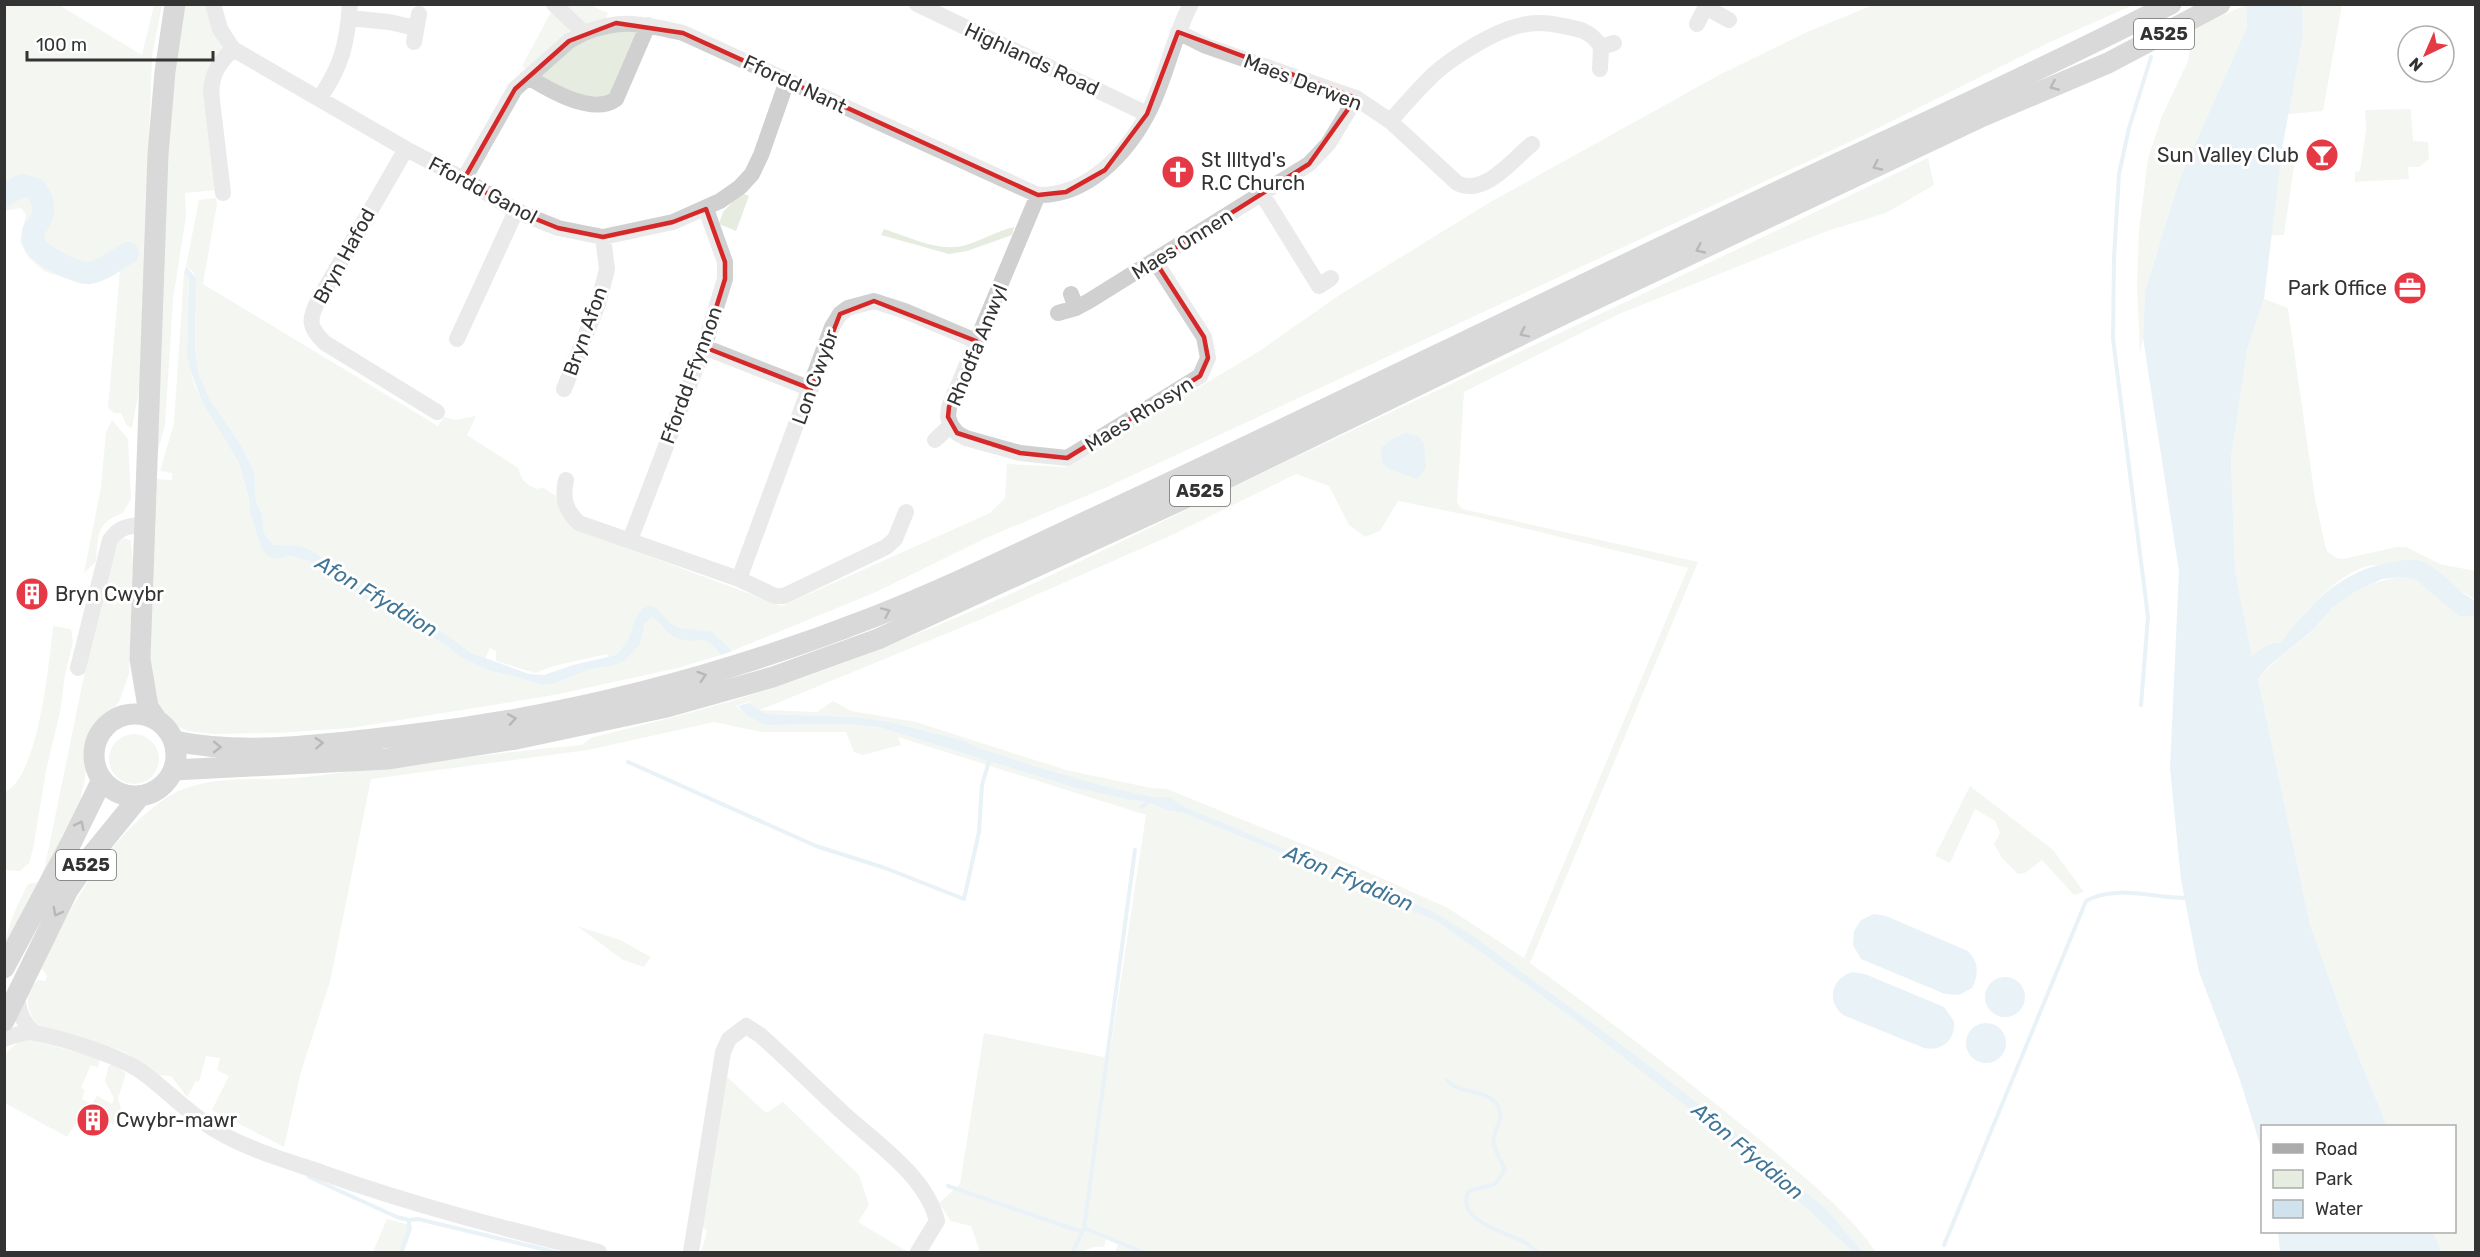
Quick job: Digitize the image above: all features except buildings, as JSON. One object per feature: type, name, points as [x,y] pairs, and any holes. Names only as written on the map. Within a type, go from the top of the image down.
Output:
[{"type":"main road","points":[[157,720],[142,714],[127,714],[107,724],[99,734],[94,748],[95,767],[102,780],[112,790],[125,795],[140,796],[158,790],[174,770],[177,755],[168,729],[157,720],[148,707],[140,659],[158,154],[165,72],[175,4]]},
{"type":"main road","name":"A525","points":[[174,741],[200,746],[260,748],[356,741],[426,733],[559,711],[690,680],[772,654],[874,617],[1149,493],[1703,227],[2100,41],[2171,4]]},
{"type":"main road","name":"A525","points":[[174,770],[387,759],[516,739],[667,707],[773,677],[878,639],[1192,495],[1566,313],[1941,136],[2108,63],[2220,4]]},
{"type":"main road","points":[[127,714],[140,659]]},
{"type":"main road","name":"A525","points":[[4,968],[102,780]]},
{"type":"main road","name":"A525","points":[[4,1021],[68,890],[92,855],[140,796]]},
{"type":"street","points":[[213,4],[220,29],[233,49],[214,69],[211,79],[211,92],[227,187]]},
{"type":"street","points":[[555,4],[584,33]]},
{"type":"street","name":"Highlands Road","points":[[917,4],[1148,114]]},
{"type":"street","points":[[1038,195],[1054,196],[1066,192],[1105,170],[1130,141],[1148,114],[1178,32],[1191,4]]},
{"type":"street","points":[[1697,24],[1707,6],[1729,20]]},
{"type":"street","points":[[319,99],[334,78],[342,60],[349,11],[416,28]]},
{"type":"street","name":"Ffordd Nant","points":[[464,179],[515,89],[569,41],[584,33],[616,23],[648,25],[683,33],[1038,195]]},
{"type":"street","points":[[528,77],[546,88],[592,106],[609,104],[616,99],[648,25]]},
{"type":"street","points":[[1390,121],[1443,67],[1511,28],[1523,25],[1567,26],[1592,34],[1607,45],[1600,69]]},
{"type":"street","name":"Maes Derwen","points":[[1178,32],[1206,46],[1356,98],[1390,121],[1457,183],[1467,188],[1478,186],[1492,177],[1532,144]]},
{"type":"street","name":"Ffordd Ganol","points":[[233,49],[406,149],[464,179],[516,211],[558,228],[603,237],[672,222],[706,208],[740,187],[752,174],[761,155],[787,81]]},
{"type":"street","name":"Maes Onnen","points":[[1058,313],[1073,301],[1155,261],[1309,164],[1320,155],[1356,98]]},
{"type":"street","name":"Bryn Hafod","points":[[406,149],[315,307],[312,323],[314,332],[325,343],[431,403]]},
{"type":"street","points":[[1262,194],[1326,288]]},
{"type":"street","name":"Rhodfa Anwyl","points":[[1020,453],[966,438],[957,433],[948,417],[976,341],[1038,195]]},
{"type":"street","name":"Ffordd Ffynnon","points":[[630,540],[704,347],[725,279],[725,262],[706,208]]},
{"type":"street","points":[[457,339],[463,310],[516,211]]},
{"type":"street","name":"Bryn Afon","points":[[564,389],[598,304],[607,269],[603,237]]},
{"type":"street","name":"Maes Rhosyn","points":[[1020,453],[1067,458],[1200,376],[1208,358],[1204,337],[1155,261]]},
{"type":"street","name":"Lon Cwybr","points":[[739,579],[832,327],[840,314],[862,303],[874,301],[905,311],[976,341]]},
{"type":"street","points":[[704,347],[811,389]]},
{"type":"street","points":[[556,370],[565,373],[574,362]]},
{"type":"street","points":[[935,440],[951,425]]},
{"type":"street","points":[[560,486],[571,515],[579,523],[739,579],[760,590],[784,596],[886,547],[895,539],[906,522]]},
{"type":"street","points":[[78,668],[110,540],[126,526],[143,525]]},
{"type":"street","points":[[16,994],[20,1015],[26,1026],[34,1032],[112,1055],[141,1071],[194,1116],[219,1132],[272,1156],[462,1217],[599,1252]]},
{"type":"street","points":[[691,1252],[723,1052],[729,1039],[746,1026],[760,1035],[890,1154],[922,1190],[933,1205],[937,1221],[918,1252]]},
{"type":"street","points":[[4,1039],[20,1033],[34,1032]]},
{"type":"highlighted area","points":[[616,23],[683,33],[1038,195],[1066,192],[1105,170],[1147,114],[1178,32],[1356,98],[1309,164],[1155,261],[1204,337],[1208,358],[1200,376],[1067,458],[1020,453],[957,433],[948,417],[949,407],[976,341],[874,301],[840,314],[811,389],[704,347],[725,279],[725,262],[706,209],[673,222],[603,237],[558,228],[516,211],[464,179],[515,89],[569,41]]},
{"type":"green space","points":[[5,5],[59,5],[142,55],[154,5],[162,5],[152,56],[140,384],[132,428],[127,426],[121,413],[114,413],[108,408],[120,271],[83,284],[44,271],[28,257],[20,242],[26,215],[21,208],[5,211],[5,199],[25,189],[35,191],[41,208],[29,233],[31,241],[48,258],[49,263],[66,271],[91,276],[125,263],[128,249],[95,269],[82,270],[66,265],[35,236],[47,208],[44,195],[38,186],[22,183],[5,193]]},
{"type":"green space","points":[[185,5],[208,5],[222,48],[215,190],[185,193],[186,216],[173,300],[165,426],[153,467],[164,158]]},
{"type":"green space","points":[[565,5],[590,5],[608,13],[605,21],[580,23]]},
{"type":"green space","points":[[1873,5],[2133,5],[2050,42],[1858,138],[1105,488],[986,538],[876,592],[727,653],[678,668],[554,695],[351,728],[278,733],[213,734],[188,731],[169,723],[159,711],[149,669],[155,479],[172,480],[172,473],[160,471],[174,423],[184,273],[189,277],[187,355],[194,384],[202,402],[239,463],[256,528],[274,559],[290,556],[307,560],[367,600],[447,646],[460,657],[490,671],[542,685],[555,683],[587,670],[616,665],[624,660],[617,655],[609,657],[607,654],[554,666],[535,673],[496,661],[496,651],[490,648],[485,659],[471,653],[443,632],[385,601],[313,551],[273,545],[264,533],[262,515],[256,501],[254,471],[241,445],[210,400],[199,375],[195,350],[196,278],[186,266],[199,200],[216,198],[217,204],[203,284],[438,426],[444,417],[455,420],[476,416],[467,435],[518,468],[528,484],[539,489],[542,487],[556,496],[565,518],[587,533],[782,606],[990,513],[1005,498],[1007,464],[1066,467],[1258,352],[1341,294],[1492,201],[1719,75],[1805,33]]},
{"type":"green space","points":[[2246,5],[2247,27],[2180,178],[2145,291],[2140,353],[2137,286],[2139,230],[2148,159],[2162,116],[2188,61],[2193,28]]},
{"type":"green space","points":[[2302,5],[2342,5],[2323,111],[2288,114],[2303,35]]},
{"type":"green space","points":[[552,10],[569,27],[569,35],[528,70],[522,66]]},
{"type":"green space","points":[[635,31],[638,35],[613,93],[600,101],[548,84],[541,75],[567,51],[597,33]]},
{"type":"green space","points":[[2411,109],[2413,141],[2428,142],[2429,159],[2419,167],[2408,167],[2409,179],[2355,182],[2355,172],[2360,171],[2366,130],[2365,110]]},
{"type":"green space","points":[[2282,149],[2296,153],[2284,235],[2270,235]]},
{"type":"green space","points":[[1928,158],[1934,185],[1886,213],[1827,231],[1619,314],[1464,392],[1457,502],[1462,509],[1698,562],[1530,963],[1649,1052],[1765,1144],[1838,1208],[1876,1252],[1863,1252],[1828,1211],[1746,1141],[1649,1065],[1472,935],[1399,897],[1183,806],[1169,797],[1154,797],[1104,786],[1034,766],[979,748],[965,741],[890,722],[856,717],[766,714],[748,703],[751,701],[735,706],[765,725],[845,724],[880,727],[1076,788],[1142,801],[1183,813],[1315,867],[1438,922],[1570,1016],[1696,1114],[1793,1196],[1853,1252],[1115,1252],[1119,1242],[1106,1238],[1104,1247],[1094,1247],[1081,1252],[978,1252],[971,1226],[951,1221],[939,1203],[960,1184],[984,1033],[1109,1058],[1146,815],[898,737],[901,745],[863,755],[854,752],[846,732],[761,732],[714,722],[588,750],[371,779],[330,982],[301,1072],[284,1147],[212,1110],[229,1076],[217,1070],[220,1058],[206,1056],[199,1082],[196,1081],[187,1097],[171,1076],[157,1075],[125,1052],[111,1047],[107,1049],[37,1025],[31,1013],[28,1001],[30,989],[39,980],[45,981],[47,976],[41,967],[92,876],[107,855],[142,816],[178,791],[210,782],[306,777],[582,745],[591,738],[713,706],[817,673],[1015,592]],"holes":[[[1296,474],[1329,486],[1349,525],[1365,537],[1380,531],[1398,501],[1477,517],[1688,568],[1524,958],[1448,908],[1327,854],[1167,789],[1151,788],[1066,770],[916,722],[851,711],[833,701],[817,712],[760,710],[977,621],[1172,535]]]},
{"type":"green space","points":[[741,193],[749,196],[736,231],[719,224],[723,212]]},
{"type":"green space","points":[[1014,227],[1012,235],[967,251],[949,254],[881,235],[884,229],[935,246],[956,247]]},
{"type":"green space","points":[[2264,299],[2288,308],[2315,498],[2327,551],[2336,558],[2344,559],[2396,547],[2406,547],[2440,564],[2475,571],[2476,600],[2457,589],[2434,568],[2373,565],[2360,568],[2347,575],[2321,596],[2281,642],[2269,644],[2252,657],[2235,571],[2231,458],[2247,350]]},
{"type":"green space","points":[[112,420],[128,439],[131,499],[123,513],[103,526],[98,538],[96,562],[84,573],[101,487],[106,432]]},
{"type":"green space","points":[[124,538],[131,541],[133,565],[129,674],[119,702],[89,739],[85,778],[77,815],[5,951],[10,925],[20,900],[28,884],[38,882],[45,866],[92,637],[118,542]]},
{"type":"green space","points":[[2403,577],[2416,580],[2459,615],[2475,616],[2475,1252],[2442,1252],[2433,1233],[2456,1233],[2456,1125],[2387,1125],[2349,1033],[2310,925],[2258,679],[2316,627],[2340,601],[2356,591],[2384,580]]},
{"type":"green space","points":[[53,626],[71,629],[73,642],[65,675],[60,712],[46,771],[29,863],[20,871],[5,870],[5,792],[17,782],[34,742],[45,690]]},
{"type":"green space","points":[[129,734],[139,734],[152,741],[159,754],[159,764],[152,777],[139,784],[129,784],[120,780],[113,773],[109,764],[109,754],[113,745],[120,738]]},
{"type":"green space","points":[[1970,786],[2053,850],[2084,892],[2074,895],[2042,860],[2025,873],[2018,874],[2002,858],[1994,844],[2000,833],[1995,821],[1975,809],[1950,863],[1935,856]]},
{"type":"green space","points":[[577,926],[620,940],[651,957],[644,967],[623,960]]},
{"type":"green space","points":[[19,1041],[36,1041],[100,1059],[98,1068],[91,1065],[81,1088],[85,1090],[82,1099],[92,1104],[97,1096],[112,1104],[114,1098],[105,1081],[109,1065],[112,1064],[126,1073],[118,1098],[122,1113],[115,1125],[98,1115],[100,1111],[88,1104],[67,1137],[5,1103],[5,1054]]},
{"type":"green space","points":[[724,1074],[766,1113],[783,1102],[859,1175],[869,1205],[858,1222],[908,1252],[701,1252],[707,1231],[701,1225]]},
{"type":"green space","points":[[387,1219],[413,1226],[404,1252],[373,1252]]},
{"type":"water","points":[[2246,5],[2302,5],[2303,35],[2282,149],[2264,299],[2247,350],[2231,458],[2235,571],[2252,656],[2269,644],[2281,642],[2304,614],[2329,590],[2358,572],[2374,566],[2405,560],[2420,561],[2438,571],[2476,601],[2475,616],[2459,616],[2416,580],[2403,577],[2382,579],[2356,591],[2332,608],[2315,628],[2269,666],[2258,679],[2310,925],[2349,1033],[2387,1125],[2261,1125],[2261,1148],[2239,1077],[2199,972],[2181,880],[2170,768],[2179,571],[2143,338],[2145,291],[2180,178],[2247,27]]},
{"type":"water","points":[[186,266],[196,278],[195,350],[199,375],[210,400],[241,445],[254,471],[256,501],[262,515],[264,533],[273,545],[300,546],[313,551],[385,601],[443,632],[471,653],[529,674],[544,675],[573,665],[616,655],[628,641],[635,619],[643,608],[650,606],[655,607],[670,623],[679,628],[712,632],[732,651],[721,655],[715,647],[705,641],[676,638],[652,617],[644,624],[640,644],[625,660],[616,665],[587,670],[555,683],[542,685],[490,671],[460,657],[447,646],[367,600],[307,560],[290,556],[274,559],[266,554],[262,549],[250,512],[239,463],[202,402],[190,369],[187,355],[189,277],[184,273]]},
{"type":"water","points":[[1405,433],[1418,436],[1424,443],[1426,468],[1417,479],[1389,469],[1382,462],[1381,448]]},
{"type":"water","points":[[748,703],[766,714],[856,717],[890,722],[965,741],[979,748],[1034,766],[1104,786],[1154,797],[1169,797],[1183,806],[1431,911],[1472,935],[1649,1065],[1746,1141],[1828,1211],[1863,1252],[1853,1252],[1793,1196],[1696,1114],[1570,1016],[1438,922],[1315,867],[1183,813],[1170,811],[1143,801],[1076,788],[879,727],[845,724],[765,725],[747,715],[738,706]]},
{"type":"water","points":[[1874,914],[1886,916],[1968,951],[1977,969],[1972,988],[1959,995],[1945,994],[1861,959],[1853,945],[1854,931],[1861,920]]},
{"type":"water","points":[[1852,972],[1865,974],[1944,1007],[1954,1021],[1950,1039],[1937,1048],[1924,1048],[1843,1015],[1834,1003],[1833,991],[1839,980]]},
{"type":"water","points":[[2005,977],[2019,983],[2025,997],[2019,1011],[2005,1017],[1991,1011],[1985,997],[1991,983]]},
{"type":"water","points":[[1986,1023],[2000,1029],[2006,1043],[2000,1057],[1986,1063],[1972,1057],[1966,1043],[1972,1029]]},
{"type":"water","points":[[2278,1233],[2433,1233],[2442,1252],[2280,1252]]},
{"type":"waterway","points":[[2141,705],[2148,617],[2113,339],[2114,258],[2119,174],[2129,128],[2151,57]]},
{"type":"waterway","name":"Afon Ffyddion","points":[[4,196],[22,185],[36,189],[42,200],[43,210],[40,221],[33,231],[34,243],[47,256],[77,271],[94,272],[128,253]]},
{"type":"waterway","points":[[628,762],[816,846],[885,868],[964,899],[979,832],[982,785],[990,758]]},
{"type":"waterway","points":[[1142,807],[1150,800]]},
{"type":"waterway","points":[[1073,1252],[1084,1228],[1135,850]]},
{"type":"waterway","points":[[1944,1245],[2086,901],[2109,893],[2185,898]]},
{"type":"waterway","points":[[1447,1080],[1459,1088],[1488,1097],[1494,1101],[1500,1113],[1494,1144],[1505,1170],[1495,1184],[1469,1191],[1466,1201],[1469,1210],[1485,1224],[1526,1243],[1537,1252]]},
{"type":"waterway","points":[[309,1177],[397,1217],[409,1220]]},
{"type":"waterway","points":[[948,1186],[1082,1232]]},
{"type":"waterway","points":[[401,1252],[409,1230],[409,1220],[418,1219],[555,1252]]},
{"type":"waterway","points":[[1084,1228],[1142,1252]]},
{"type":"place","name":"Sun Valley Club","points":[[2322,155]]},
{"type":"place","name":"St Illtyd's R.C Church","points":[[1178,172]]},
{"type":"place","name":"Park Office","points":[[2410,288]]},
{"type":"place","name":"Bryn Cwybr","points":[[32,594]]},
{"type":"place","name":"Cwybr-mawr","points":[[93,1120]]}]
